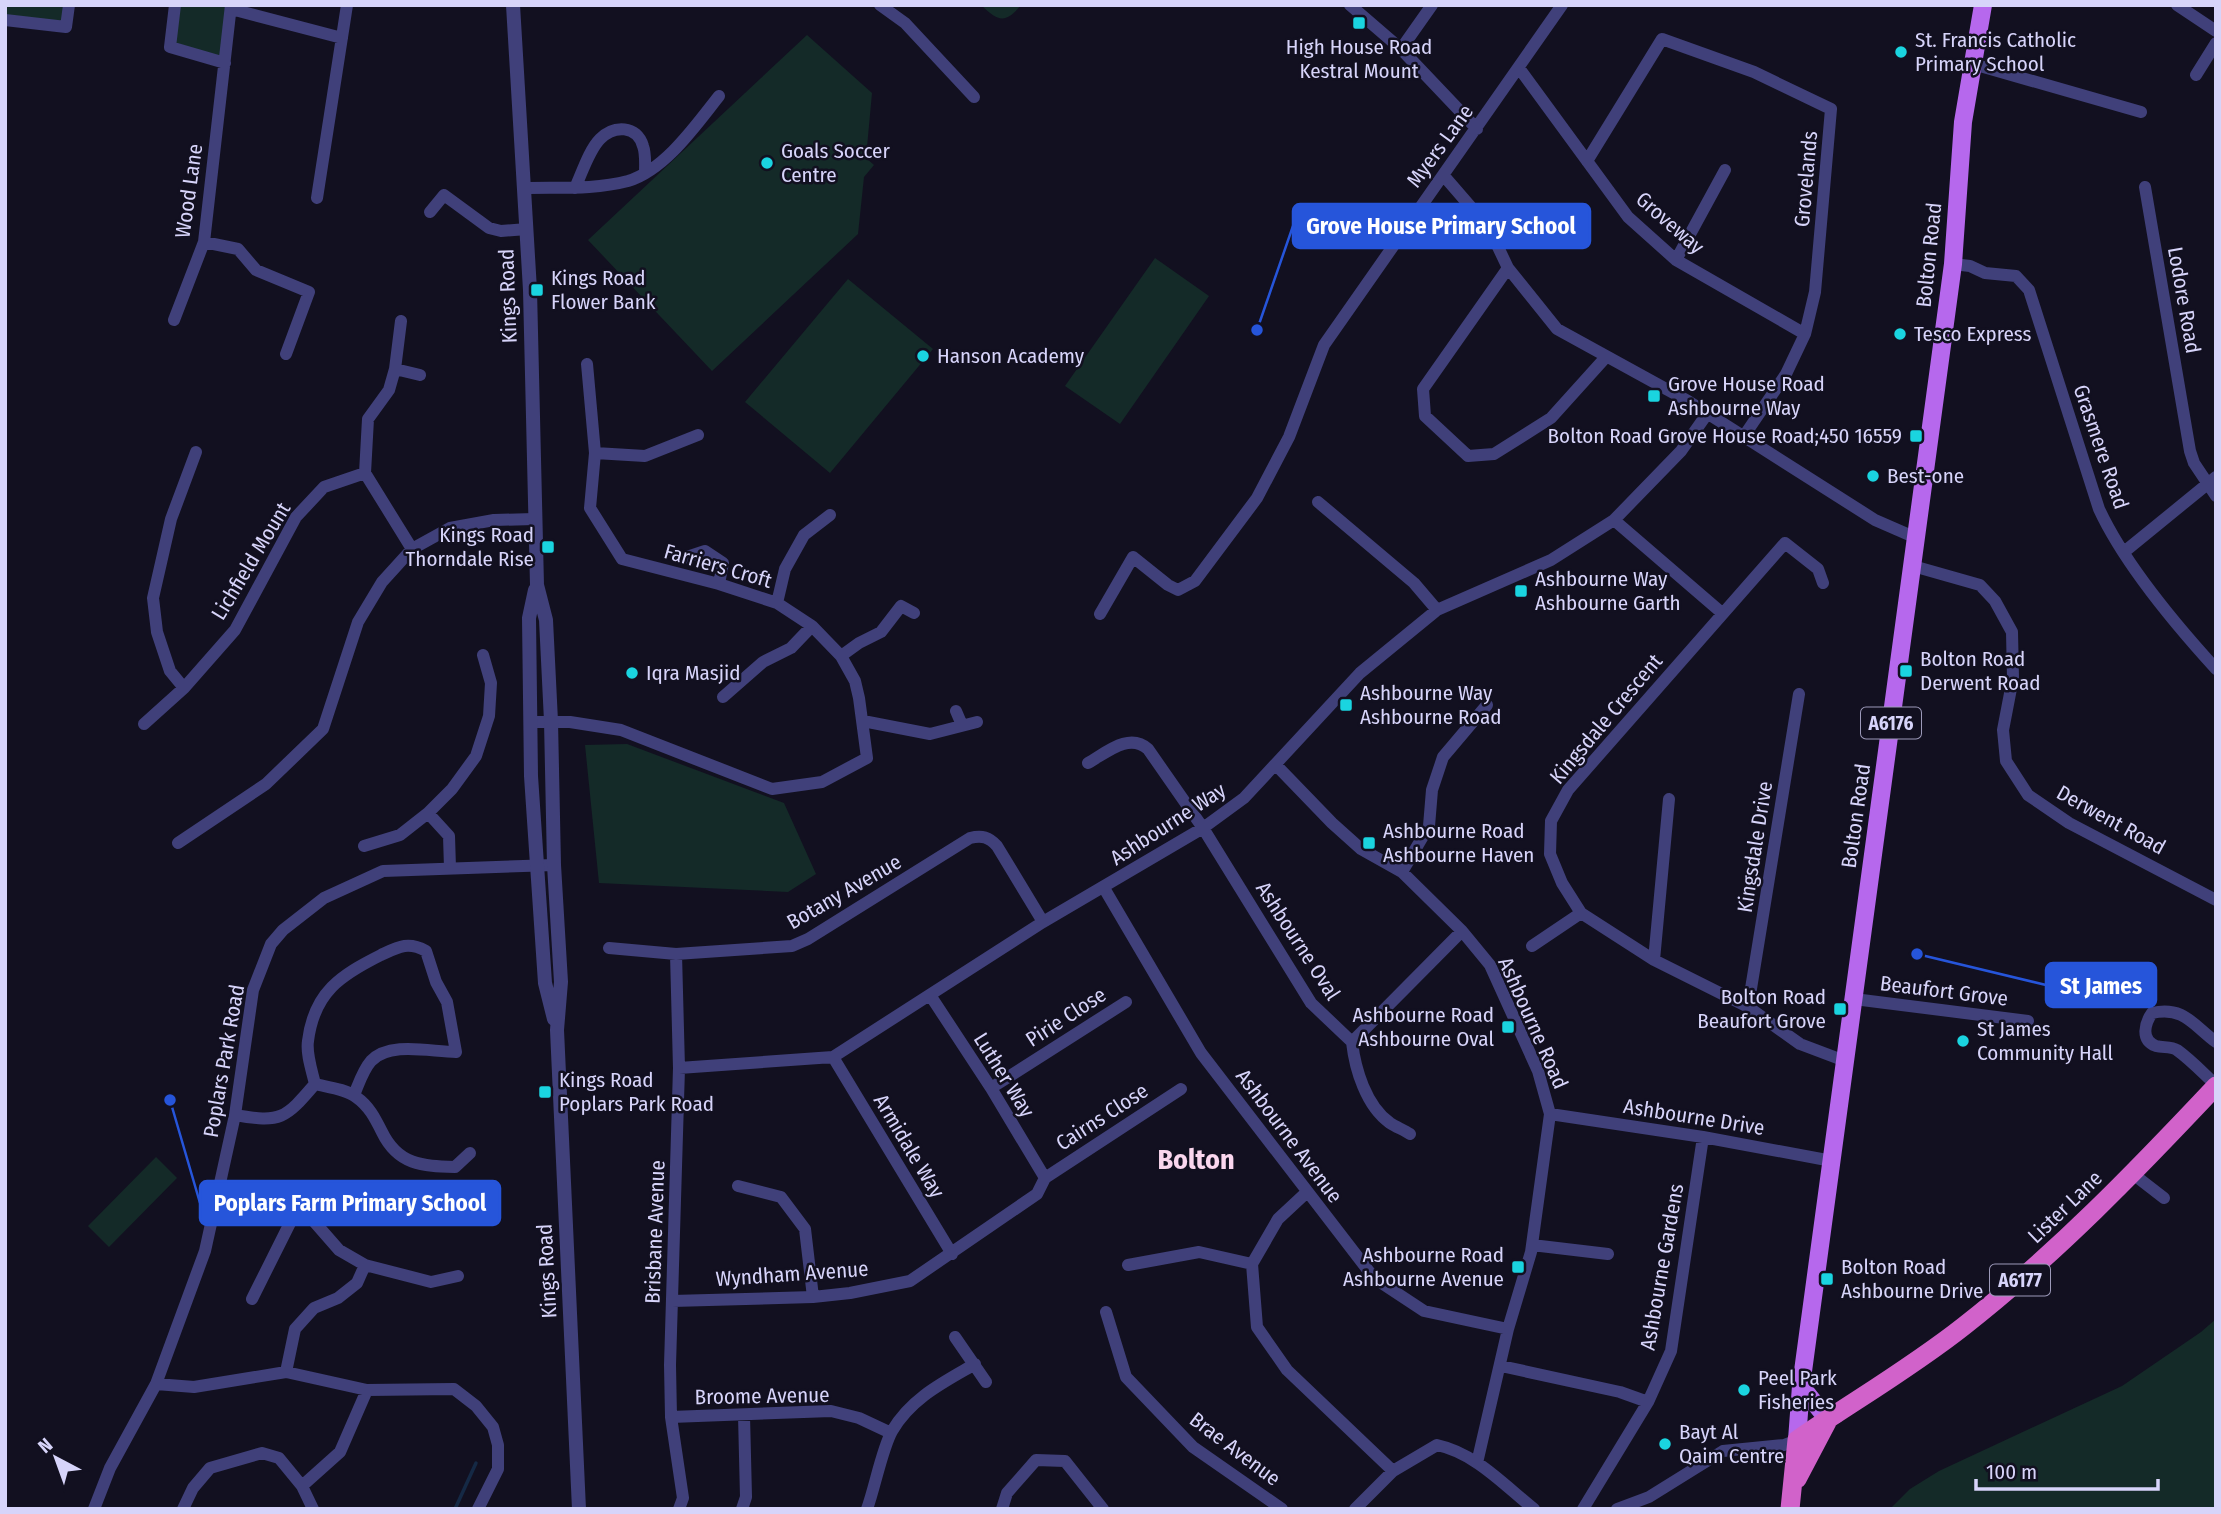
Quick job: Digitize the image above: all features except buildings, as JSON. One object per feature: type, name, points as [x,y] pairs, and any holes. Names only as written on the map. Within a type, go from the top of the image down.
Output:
[{"type":"highway","name":"Lister Lane","points":[[1797,1440],[1964,1326],[2050,1255],[2133,1174],[2216,1085]]},
{"type":"highway","name":"Lister Lane","points":[[1794,1484],[1832,1417]]},
{"type":"highway","name":"Bolton Road","points":[[1789,1507],[1794,1484],[1797,1440]]},
{"type":"main road","name":"Bolton Road","points":[[1797,1440],[1801,1386],[1953,264],[1963,122],[1983,5]]},
{"type":"main road","points":[[1801,1386],[1821,1410],[1832,1417]]},
{"type":"street","points":[[5,20],[66,27],[69,5]]},
{"type":"street","points":[[175,5],[170,47],[225,63]]},
{"type":"street","points":[[317,198],[347,5]]},
{"type":"street","name":"Kings Road","points":[[513,5],[532,343],[537,584],[546,620],[551,721],[554,865],[561,982],[557,1030],[579,1509]]},
{"type":"street","points":[[880,5],[905,23],[974,97]]},
{"type":"street","points":[[1350,5],[1401,49],[1477,129]]},
{"type":"street","points":[[1401,49],[1433,5]]},
{"type":"street","name":"Myers Lane","points":[[1100,614],[1133,557],[1178,590],[1195,581],[1257,498],[1289,437],[1324,345],[1562,5]]},
{"type":"street","points":[[2177,5],[2216,31]]},
{"type":"street","points":[[231,7],[342,38]]},
{"type":"street","name":"Wood Lane","points":[[174,320],[204,242],[231,7]]},
{"type":"street","name":"Grovelands","points":[[1587,161],[1662,39],[1754,72],[1831,110],[1815,292],[1805,334],[1786,374],[1744,436]]},
{"type":"street","points":[[2196,75],[2216,43]]},
{"type":"street","points":[[1973,64],[2141,112]]},
{"type":"street","name":"Groveway","points":[[1519,68],[1628,217],[1676,260],[1805,334]]},
{"type":"street","points":[[524,188],[575,188],[627,181],[645,173],[684,140],[719,96]]},
{"type":"street","points":[[575,188],[598,141],[611,130],[626,129],[639,136],[644,148],[645,173]]},
{"type":"street","points":[[1676,260],[1725,170]]},
{"type":"street","points":[[1444,176],[1489,228],[1508,268],[1557,329],[1688,401],[1875,520],[1914,537]]},
{"type":"street","name":"Lodore Road","points":[[2145,187],[2190,451],[2194,463],[2211,481],[2216,496]]},
{"type":"street","points":[[430,212],[444,195],[489,228],[501,231],[527,229]]},
{"type":"street","points":[[204,242],[238,249],[256,270],[309,292],[286,354]]},
{"type":"street","name":"Grasmere Road","points":[[1953,264],[1970,266],[1985,273],[2016,276],[2029,290],[2099,509],[2112,536],[2192,642],[2216,669]]},
{"type":"street","points":[[1508,268],[1423,389],[1426,416],[1468,456],[1494,454],[1551,418],[1606,357]]},
{"type":"street","points":[[401,321],[395,369],[388,390],[368,419],[365,472],[412,549]]},
{"type":"street","name":"Farriers Croft","points":[[551,721],[621,730],[772,789],[822,782],[867,758],[855,681],[841,656],[812,626],[778,603],[719,584],[622,559],[590,508],[595,453],[587,364]]},
{"type":"street","points":[[395,369],[420,374]]},
{"type":"street","name":"Ashbourne Way","points":[[679,1068],[833,1057],[1043,922],[1203,828],[1244,798],[1360,673],[1437,610],[1551,560],[1614,520],[1681,451],[1707,414]]},
{"type":"street","points":[[595,453],[645,456],[698,435]]},
{"type":"street","points":[[184,688],[170,671],[158,632],[153,598],[170,519],[196,452]]},
{"type":"street","name":"Lichfield Mount","points":[[145,724],[184,688],[236,630],[296,517],[324,487],[365,472]]},
{"type":"street","points":[[2124,552],[2211,481]]},
{"type":"street","points":[[1318,502],[1414,583],[1437,610]]},
{"type":"street","points":[[778,603],[785,569],[804,535],[830,515]]},
{"type":"street","points":[[178,843],[266,784],[323,729],[358,622],[382,582],[412,549],[450,528],[494,520],[534,519]]},
{"type":"street","points":[[1614,520],[1722,613]]},
{"type":"street","name":"Kingsdale Crescent","points":[[1823,583],[1818,569],[1785,543],[1568,790],[1550,821],[1550,854],[1562,883],[1581,913],[1654,960],[1748,1007],[1800,1044],[1845,1060]]},
{"type":"street","points":[[681,559],[705,551],[723,563],[719,584]]},
{"type":"street","name":"Derwent Road","points":[[1913,566],[1980,584],[1995,601],[2012,632],[2013,678],[2003,730],[2006,761],[2028,794],[2069,823],[2216,900]]},
{"type":"street","name":"Kings Road","points":[[537,584],[529,618],[536,866],[545,983],[557,1030]]},
{"type":"street","points":[[841,656],[881,632],[901,606],[914,613]]},
{"type":"street","points":[[723,697],[763,662],[790,648],[812,626]]},
{"type":"street","points":[[363,846],[400,835],[428,813],[452,789],[477,756],[489,716],[491,682],[483,655]]},
{"type":"street","name":"Kingsdale Drive","points":[[1748,1007],[1799,695]]},
{"type":"street","points":[[1402,872],[1429,825],[1432,790],[1443,757],[1487,705]]},
{"type":"street","points":[[956,711],[962,725]]},
{"type":"street","points":[[530,722],[551,721]]},
{"type":"street","points":[[863,721],[930,734],[977,722]]},
{"type":"street","name":"Ashbourne Oval","points":[[1088,763],[1126,741],[1141,743],[1148,749],[1203,828],[1311,1003],[1352,1042]]},
{"type":"street","name":"Ashbourne Road","points":[[1276,765],[1361,849],[1402,872],[1462,931],[1490,965],[1538,1072],[1550,1114],[1532,1245],[1508,1329],[1477,1463]]},
{"type":"street","points":[[1654,960],[1669,799]]},
{"type":"street","points":[[428,813],[449,836],[450,868]]},
{"type":"street","name":"Botany Avenue","points":[[609,948],[676,954],[792,946],[808,939],[977,836],[988,838],[997,846],[1043,922]]},
{"type":"street","name":"Poplars Park Road","points":[[94,1509],[110,1468],[156,1384],[205,1251],[235,1115],[253,990],[271,944],[283,930],[324,898],[383,871],[554,865]]},
{"type":"street","name":"Ashbourne Avenue","points":[[1104,888],[1201,1054],[1374,1278],[1424,1311],[1508,1329]]},
{"type":"street","points":[[1532,946],[1581,913]]},
{"type":"street","points":[[1410,1134],[1388,1122],[1368,1096],[1355,1070],[1352,1042],[1462,931]]},
{"type":"street","points":[[235,1115],[266,1120],[281,1116],[294,1108],[314,1084],[307,1043],[317,1009],[325,994],[349,971],[402,945],[415,944],[426,951],[436,982],[447,1002],[456,1052],[400,1049],[382,1052],[365,1068],[354,1095]]},
{"type":"street","name":"Brisbane Avenue","points":[[676,954],[679,1068],[671,1417],[683,1498],[679,1509]]},
{"type":"street","name":"Luther Way","points":[[930,995],[991,1088],[1045,1178]]},
{"type":"street","name":"Beaufort Grove","points":[[1854,999],[2028,1021]]},
{"type":"street","name":"Pirie Close","points":[[991,1088],[1126,1002]]},
{"type":"street","points":[[2216,1042],[2180,1013],[2166,1010],[2152,1013],[2144,1030],[2147,1039],[2154,1046],[2175,1048],[2216,1085]]},
{"type":"street","name":"Armidale Way","points":[[833,1057],[952,1254]]},
{"type":"street","points":[[314,1084],[354,1095],[372,1111],[387,1144],[406,1160],[460,1170],[470,1153]]},
{"type":"street","name":"Cairns Close","points":[[1045,1178],[1181,1089]]},
{"type":"street","name":"Ashbourne Drive","points":[[1550,1114],[1703,1137],[1832,1161]]},
{"type":"street","name":"Ashbourne Gardens","points":[[1583,1509],[1648,1402],[1671,1352],[1703,1137]]},
{"type":"street","points":[[2133,1174],[2164,1198]]},
{"type":"street","name":"Wyndham Avenue","points":[[672,1301],[813,1297],[850,1293],[910,1280],[1037,1194],[1045,1178]]},
{"type":"street","points":[[738,1186],[781,1197],[805,1229],[813,1297]]},
{"type":"street","points":[[280,1192],[296,1211],[311,1218],[339,1250],[365,1265],[431,1282],[458,1276]]},
{"type":"street","points":[[1307,1192],[1278,1219],[1252,1264],[1257,1327],[1287,1370],[1393,1471]]},
{"type":"street","points":[[252,1299],[296,1211]]},
{"type":"street","points":[[1532,1245],[1608,1254]]},
{"type":"street","points":[[1128,1265],[1199,1252],[1252,1264]]},
{"type":"street","points":[[286,1372],[295,1329],[314,1308],[338,1298],[357,1283],[365,1265]]},
{"type":"street","name":"Brae Avenue","points":[[1107,1312],[1126,1377],[1193,1447],[1282,1509]]},
{"type":"street","points":[[955,1336],[986,1382]]},
{"type":"street","points":[[867,1509],[891,1433],[907,1411],[925,1393],[975,1364]]},
{"type":"street","points":[[1501,1366],[1620,1392],[1648,1402]]},
{"type":"street","points":[[156,1384],[194,1387],[286,1372],[367,1390],[454,1389],[476,1406],[493,1427],[498,1445],[498,1469],[478,1509]]},
{"type":"street","points":[[302,1486],[340,1452],[367,1390]]},
{"type":"street","name":"Broome Avenue","points":[[671,1417],[831,1411],[859,1418],[891,1433]]},
{"type":"street","points":[[743,1509],[746,1497],[744,1415]]},
{"type":"street","points":[[1617,1509],[1649,1497],[1723,1451],[1784,1445],[1797,1440]]},
{"type":"street","points":[[1355,1509],[1393,1471],[1437,1445],[1454,1449],[1477,1463],[1534,1509]]},
{"type":"street","points":[[183,1509],[192,1488],[210,1468],[262,1453],[279,1458],[302,1486],[313,1509]]},
{"type":"street","points":[[1002,1509],[1007,1493],[1037,1460],[1065,1461],[1103,1509]]},
{"type":"green space","points":[[5,5],[65,5],[63,23],[5,15]]},
{"type":"green space","points":[[179,5],[228,5],[222,57],[175,44]]},
{"type":"green space","points":[[981,5],[1021,5],[1010,16],[1001,19]]},
{"type":"green space","name":"Goals Soccer Centre","points":[[807,35],[872,93],[866,158],[874,165],[864,177],[858,234],[712,371],[588,240]]},
{"type":"green space","points":[[1155,258],[1209,296],[1120,424],[1065,386]]},
{"type":"green space","points":[[848,279],[933,349],[830,473],[745,402]]},
{"type":"green space","points":[[627,744],[784,803],[816,874],[788,892],[599,883],[585,745]]},
{"type":"green space","points":[[156,1157],[177,1178],[109,1247],[88,1226]]},
{"type":"green space","points":[[2216,1319],[2216,1509],[1890,1509],[1910,1489],[1939,1471],[2122,1386]]},
{"type":"waterway","points":[[455,1509],[476,1463]]},
{"type":"place","name":"High House Road Kestral Mount","points":[[1359,23]]},
{"type":"place","name":"St. Francis Catholic Primary School","points":[[1901,52]]},
{"type":"place","name":"Goals Soccer Centre","points":[[767,163]]},
{"type":"place","name":"Kings Road Flower Bank","points":[[537,290]]},
{"type":"place","name":"Grove House Primary School","points":[[1257,330]]},
{"type":"place","name":"Tesco Express","points":[[1900,334]]},
{"type":"place","name":"Hanson Academy","points":[[923,356]]},
{"type":"place","name":"Grove House Road Ashbourne Way","points":[[1654,396]]},
{"type":"place","name":"Bolton Road Grove House Road;450 16559","points":[[1916,436]]},
{"type":"place","name":"Best-one","points":[[1873,476]]},
{"type":"place","name":"Kings Road Thorndale Rise","points":[[548,547]]},
{"type":"place","name":"Ashbourne Way Ashbourne Garth","points":[[1521,591]]},
{"type":"place","name":"Bolton Road Derwent Road","points":[[1906,671]]},
{"type":"place","name":"Iqra Masjid","points":[[632,673]]},
{"type":"place","name":"Ashbourne Way Ashbourne Road","points":[[1346,705]]},
{"type":"place","name":"Ashbourne Road Ashbourne Haven","points":[[1369,843]]},
{"type":"place","name":"St James","points":[[1917,954]]},
{"type":"place","name":"Bolton Road Beaufort Grove","points":[[1840,1009]]},
{"type":"place","name":"Ashbourne Road Ashbourne Oval","points":[[1508,1027]]},
{"type":"place","name":"St James Community Hall","points":[[1963,1041]]},
{"type":"place","name":"Kings Road Poplars Park Road","points":[[545,1092]]},
{"type":"place","name":"Poplars Farm Primary School","points":[[170,1100]]},
{"type":"place","name":"Ashbourne Road Ashbourne Avenue","points":[[1518,1267]]},
{"type":"place","name":"Bolton Road Ashbourne Drive","points":[[1827,1279]]},
{"type":"place","name":"Peel Park Fisheries","points":[[1744,1390]]},
{"type":"place","name":"Bayt Al Qaim Centre","points":[[1665,1444]]},
{"type":"district","name":"Bolton","points":[[1196,1159]]}]
